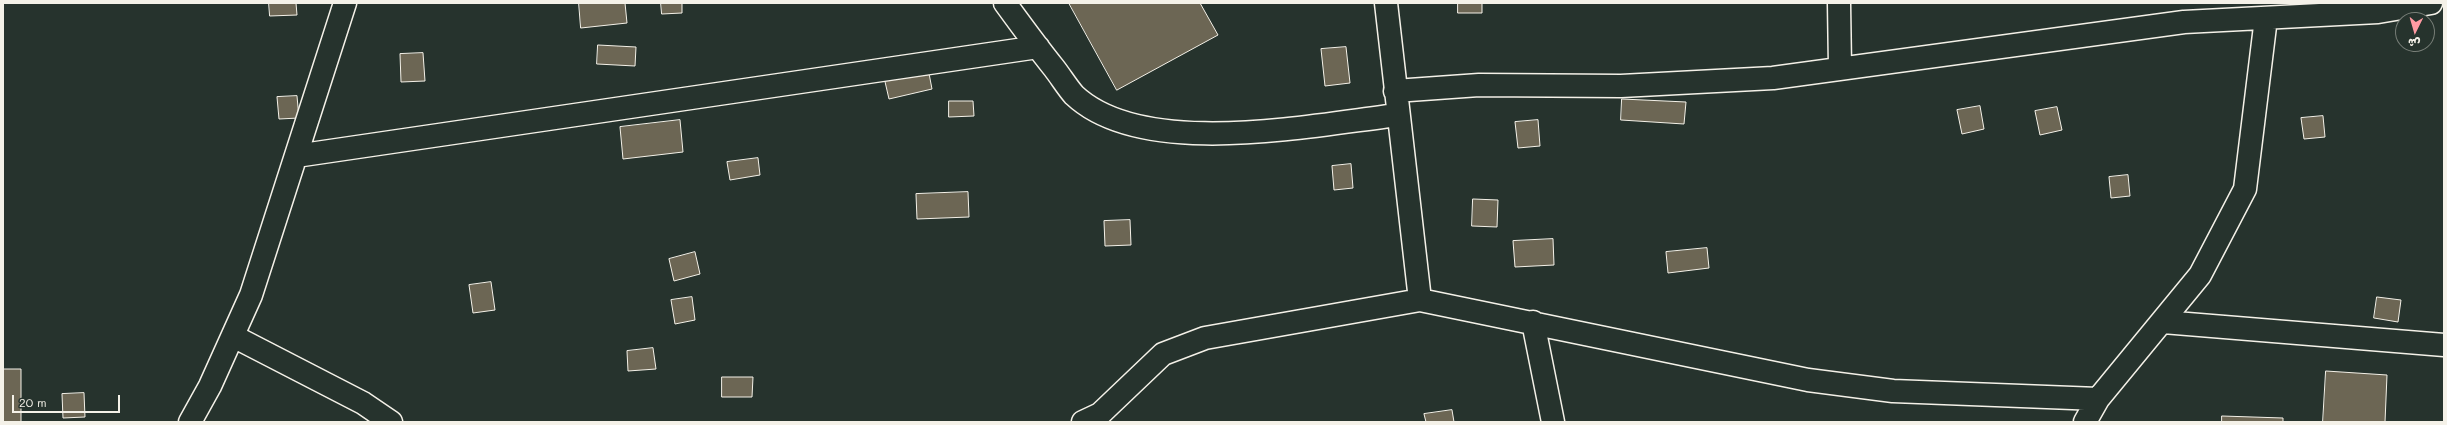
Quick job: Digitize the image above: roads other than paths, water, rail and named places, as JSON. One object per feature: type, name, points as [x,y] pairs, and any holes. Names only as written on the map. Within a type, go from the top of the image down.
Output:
[{"type":"street","points":[[190,422],[210,386],[251,295],[345,3]]},
{"type":"street","points":[[1005,3],[1074,95],[1102,114],[1135,126],[1182,132],[1241,133],[1398,115]]},
{"type":"street","points":[[1386,3],[1420,300]]},
{"type":"street","points":[[1839,3],[1840,68]]},
{"type":"street","points":[[1395,90],[1479,85],[1621,86],[1773,78],[2184,22],[2378,12],[2431,3]]},
{"type":"street","points":[[2085,422],[2098,399],[2163,322],[2200,275],[2244,189],[2266,18]]},
{"type":"street","points":[[296,156],[1038,47]]},
{"type":"street","points":[[1083,422],[1100,414],[1163,354],[1205,338],[1420,300],[1533,322],[1808,380],[1893,392],[2098,399]]},
{"type":"street","points":[[1533,322],[1553,422]]},
{"type":"street","points":[[2163,322],[2444,345]]},
{"type":"street","points":[[233,336],[363,403],[391,422]]}]
